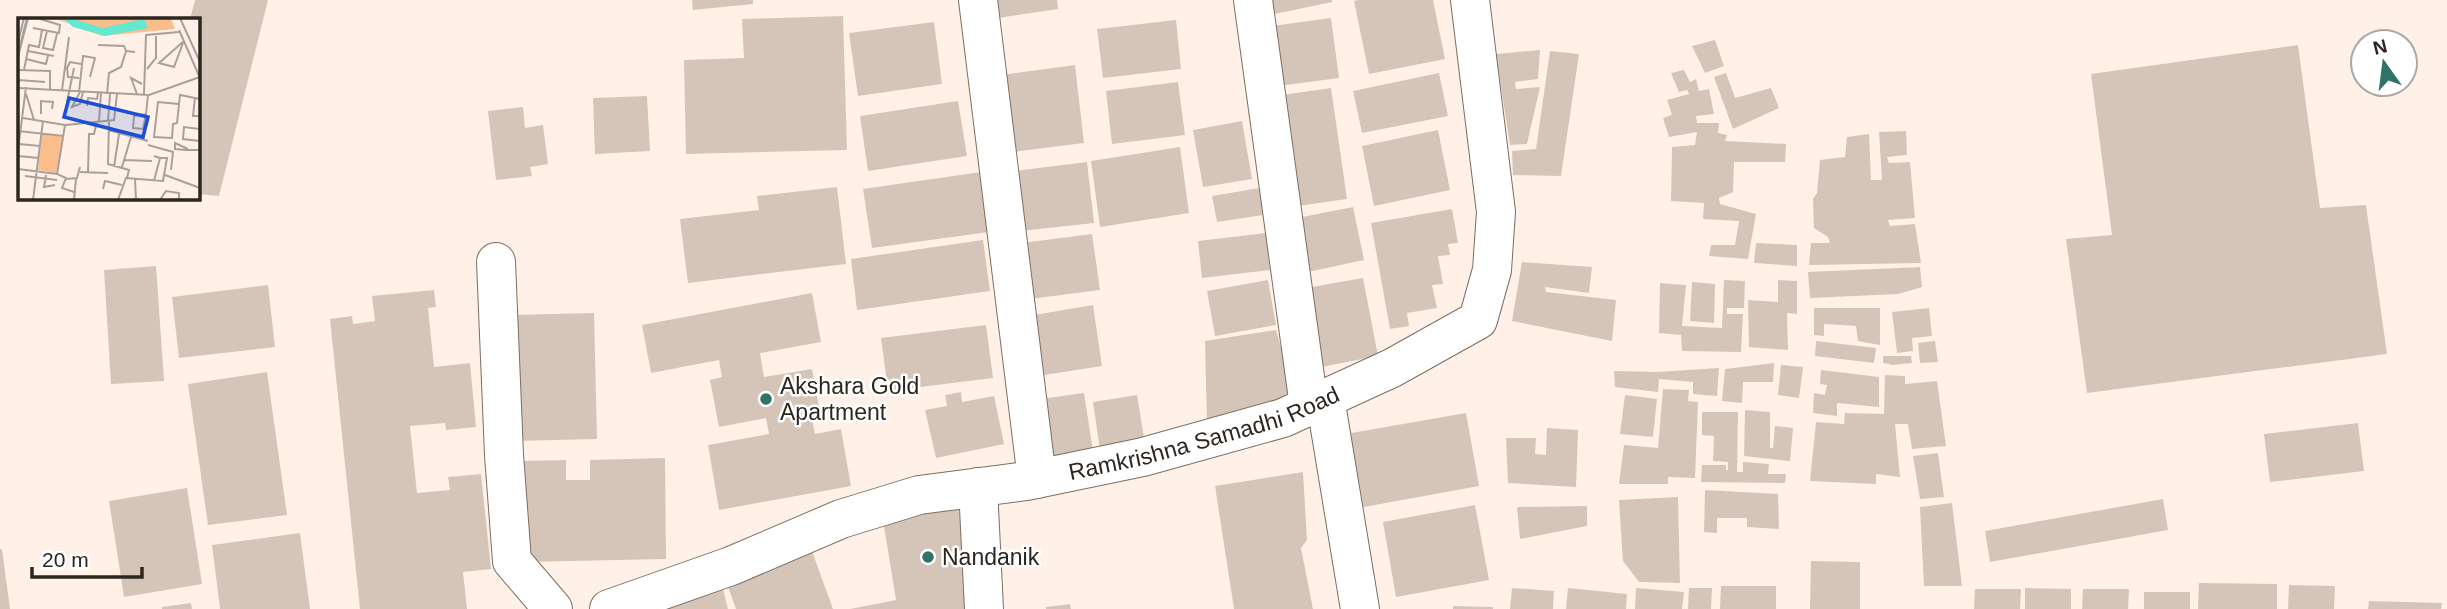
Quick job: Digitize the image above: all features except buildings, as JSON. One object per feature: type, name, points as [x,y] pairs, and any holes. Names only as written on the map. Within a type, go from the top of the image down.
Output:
[{"type":"street","points":[[978,0],[1037,479]]},
{"type":"street","points":[[1253,0],[1317,402],[1360,609]]},
{"type":"street","name":"Ramkrishna Samadhi Road","points":[[609,609],[731,566],[841,519],[919,495],[1037,479],[1143,457],[1283,418],[1392,368],[1478,320],[1492,270],[1496,212],[1469,0]]},
{"type":"street","points":[[496,262],[512,561],[553,609]]},
{"type":"street","points":[[978,487],[985,609]]},
{"type":"place","name":"Akshara Gold Apartment","points":[[766,399]]},
{"type":"place","name":"Nandanik","points":[[928,557]]}]
